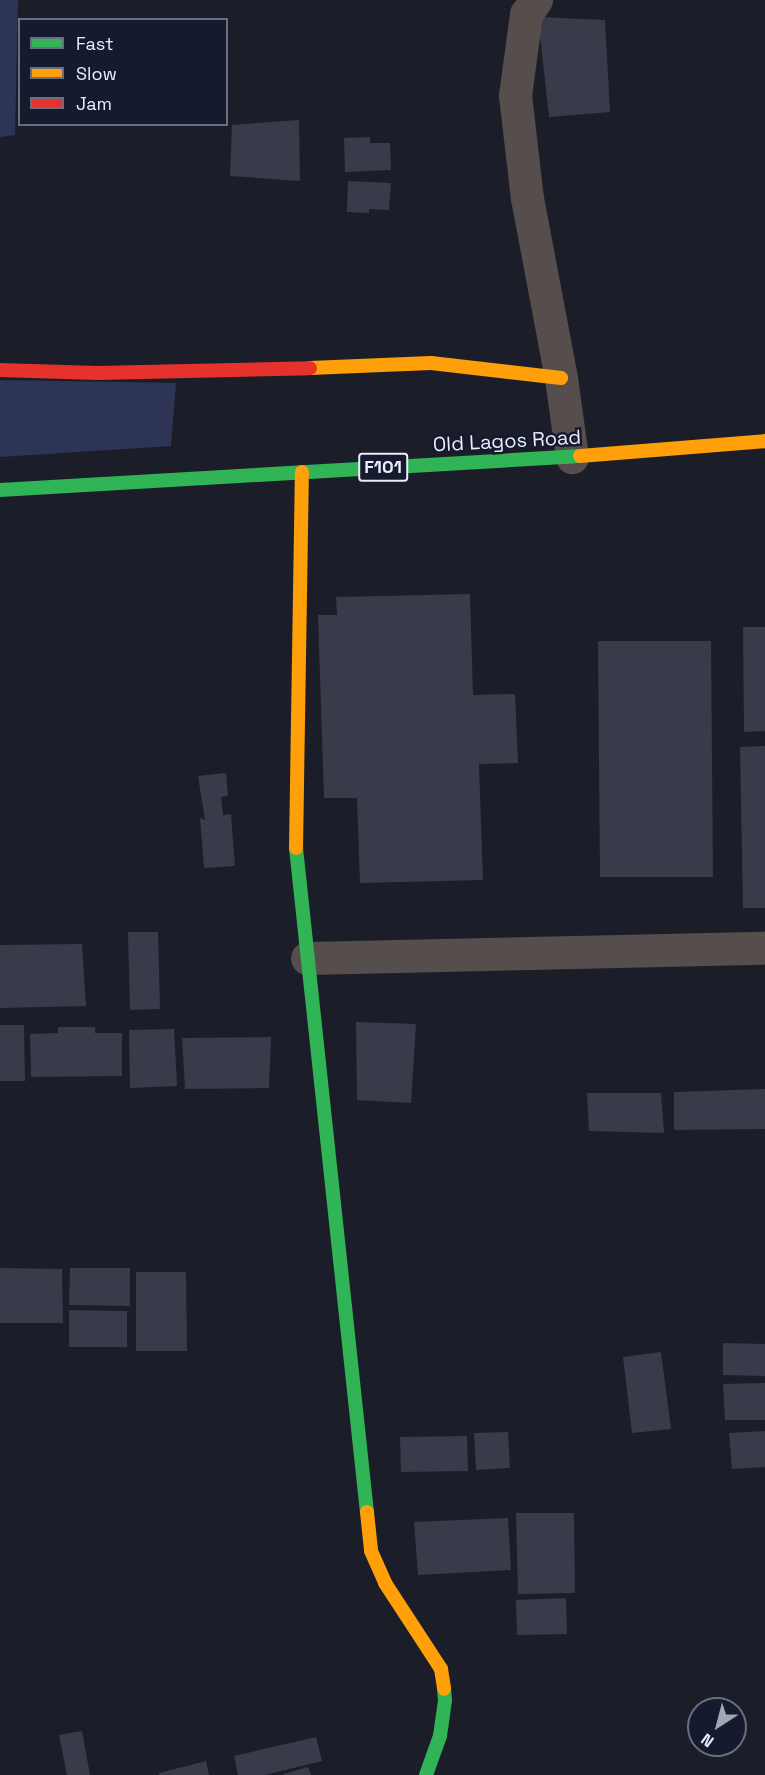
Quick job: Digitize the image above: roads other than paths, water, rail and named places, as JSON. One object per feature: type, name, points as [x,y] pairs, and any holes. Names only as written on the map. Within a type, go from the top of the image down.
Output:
[{"type":"street","points":[[536,0],[526,14],[516,95],[527,198],[561,378],[572,457]]},
{"type":"street","points":[[0,370],[97,373],[258,370],[431,363],[561,378]]},
{"type":"street","name":"Old Lagos Road","points":[[0,490],[572,457],[765,441]]},
{"type":"street","points":[[302,472],[295,821],[307,957],[371,1551],[385,1583],[441,1669],[445,1700],[440,1736],[426,1775]]},
{"type":"street","points":[[307,957],[765,948]]}]
